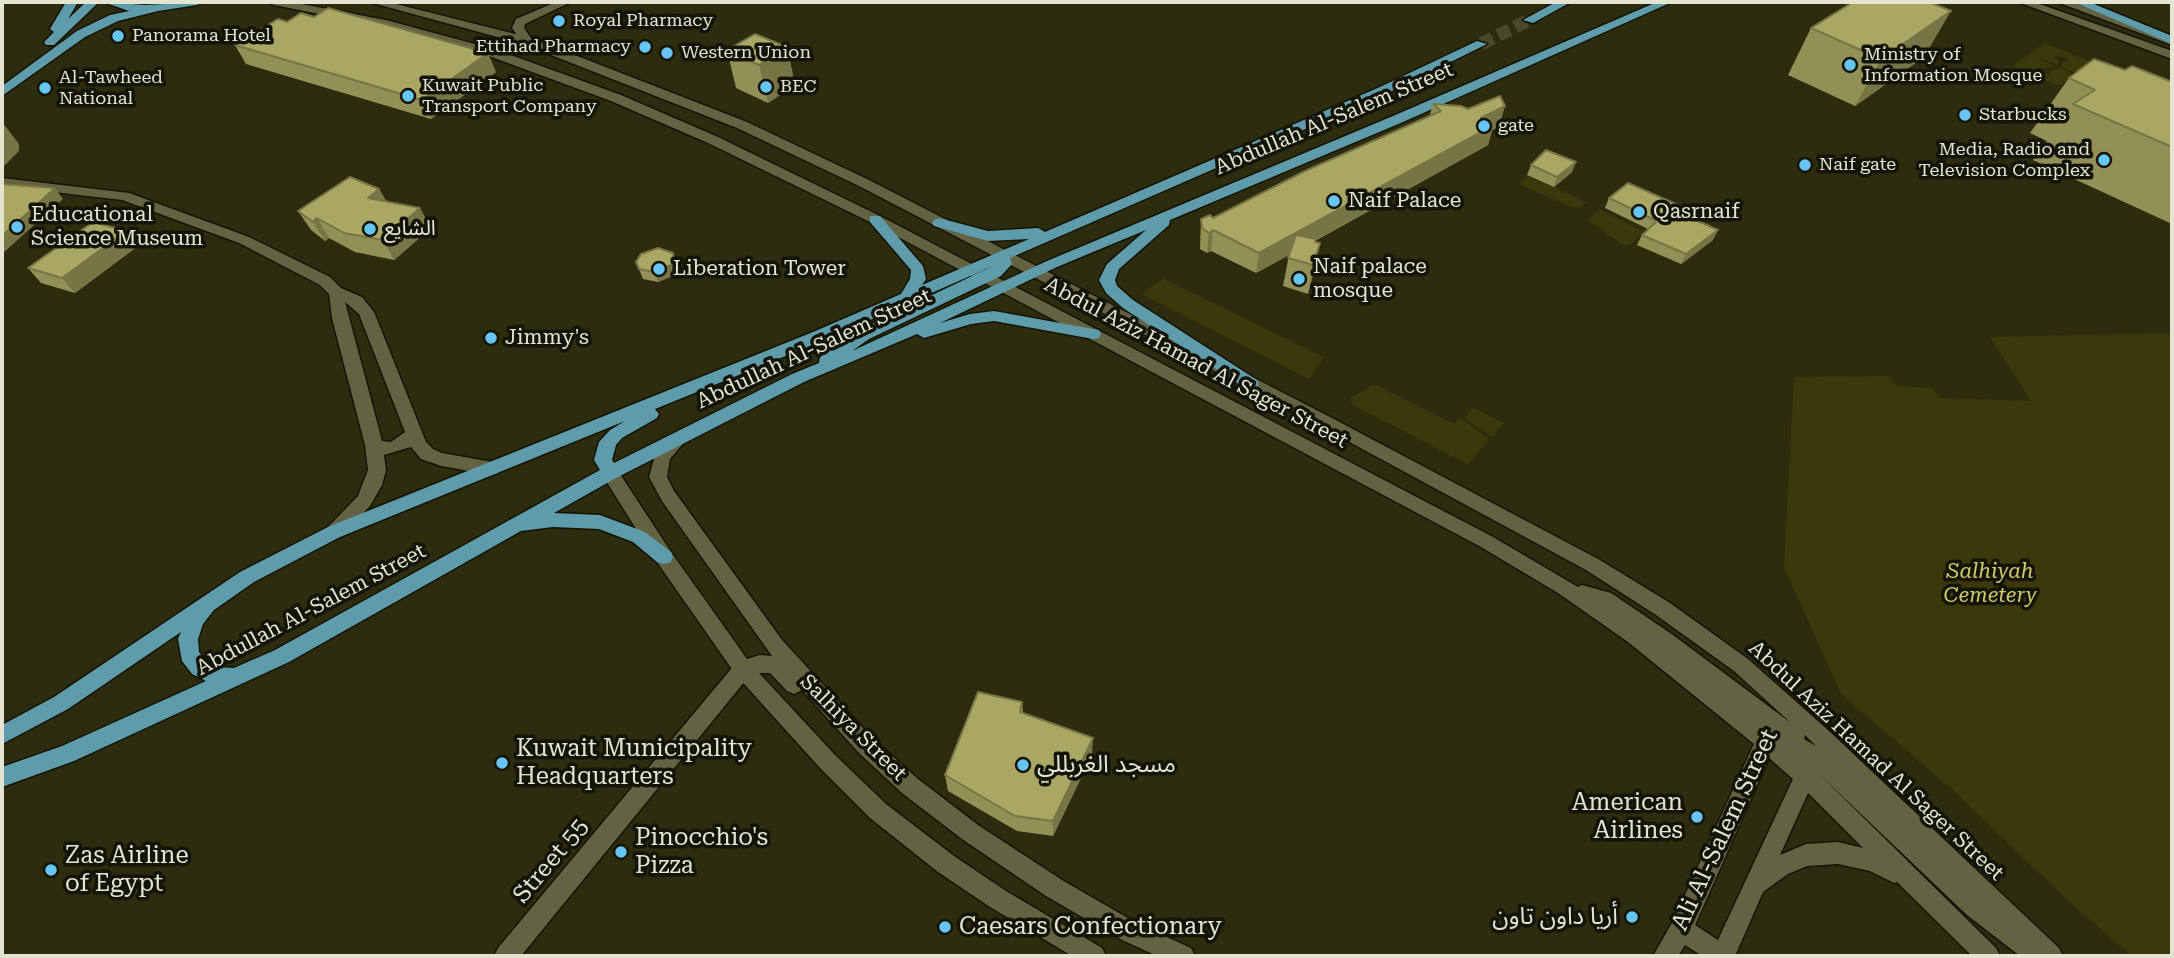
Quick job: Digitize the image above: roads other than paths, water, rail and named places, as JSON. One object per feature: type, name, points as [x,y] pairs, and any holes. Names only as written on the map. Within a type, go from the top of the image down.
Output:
[{"type":"main road","points":[[34,55],[60,24],[72,2]]},
{"type":"main road","points":[[2,78],[73,23],[93,2]]},
{"type":"main road","points":[[109,2],[130,8],[153,9]]},
{"type":"main road","points":[[2,92],[63,45],[90,29],[114,18],[198,2]]},
{"type":"main road","name":"Abdul Aziz Hamad Al Sager Street","points":[[274,2],[386,24],[493,53],[592,88],[713,140],[987,277],[1487,542],[1565,588],[1604,599],[1666,641],[1769,734],[1815,753],[2051,956]]},
{"type":"main road","name":"Abdul Aziz Hamad Al Sager Street","points":[[375,2],[527,41],[742,125],[1324,421],[1593,565],[1663,609],[1741,666],[1785,704],[1815,753],[1908,878],[1988,956]]},
{"type":"main road","points":[[527,41],[518,28],[520,22],[565,2]]},
{"type":"main road","points":[[1529,20],[1565,2]]},
{"type":"main road","name":"Abdullah Al-Salem Street","points":[[2,777],[67,754],[237,677],[380,604],[610,473],[819,369],[864,352],[1002,285],[1185,206],[1398,119],[1666,2]]},
{"type":"main road","points":[[2024,2],[2172,55]]},
{"type":"main road","points":[[2063,2],[2172,41]]},
{"type":"main road","points":[[2080,2],[2172,41]]},
{"type":"main road","name":"Abdullah Al-Salem Street","points":[[2,735],[61,703],[247,577],[334,532],[819,336],[971,269],[1009,259],[1111,208],[1384,90],[1481,44]]},
{"type":"main road","points":[[819,369],[838,351],[863,335],[987,277],[1002,268],[1009,259],[1147,204],[1185,177]]},
{"type":"main road","points":[[2,182],[124,196],[244,240],[325,281],[337,292],[357,301],[366,312],[419,445],[427,454],[455,463],[492,468]]},
{"type":"main road","points":[[1185,206],[1119,258],[1107,280],[1121,300],[1251,384]]},
{"type":"main road","points":[[939,223],[988,236],[1017,236],[1042,232],[1111,208]]},
{"type":"main road","points":[[875,219],[917,266],[918,279],[907,297]]},
{"type":"main road","points":[[1002,285],[1000,272],[1009,259]]},
{"type":"main road","points":[[334,532],[351,517],[373,485],[377,470],[374,445],[340,318],[337,292]]},
{"type":"main road","points":[[864,352],[986,316],[1012,317],[1093,334]]},
{"type":"main road","points":[[610,473],[603,460],[604,451],[615,434],[693,393],[819,336]]},
{"type":"main road","points":[[1140,359],[1152,351],[1167,350],[1285,409],[1324,421]]},
{"type":"main road","points":[[374,445],[382,449],[393,448],[406,442],[414,433]]},
{"type":"main road","name":"Salhiya Street","points":[[677,440],[662,457],[658,477],[668,496],[775,646],[866,746],[910,786],[970,832],[1054,888],[1130,932],[1183,956]]},
{"type":"main road","name":"Salhiya Street","points":[[610,473],[664,557],[743,669],[828,762],[878,811],[946,864],[998,899],[1094,956]]},
{"type":"main road","points":[[504,531],[553,520],[600,522],[639,537],[664,557]]},
{"type":"main road","points":[[209,603],[195,620],[188,639],[190,655],[199,668],[215,676],[237,677]]},
{"type":"main road","points":[[743,669],[755,664],[775,665],[800,691],[866,746]]},
{"type":"main road","name":"Street 55","points":[[506,956],[743,669]]},
{"type":"main road","name":"Ali Al-Salem Street","points":[[1665,956],[1681,929],[1785,704]]},
{"type":"main road","points":[[1681,929],[1722,956],[1815,753],[1975,907],[2039,956]]},
{"type":"main road","points":[[2,789],[67,754]]},
{"type":"main road","points":[[1756,885],[1780,866],[1806,855],[1838,853],[1873,861],[1908,878]]},
{"type":"tunnel","points":[[1481,44],[1529,20]]},
{"type":"place","name":"Royal Pharmacy","points":[[559,21]]},
{"type":"place","name":"Panorama Hotel","points":[[118,36]]},
{"type":"place","name":"Ettihad Pharmacy","points":[[645,47]]},
{"type":"place","name":"Western Union","points":[[667,53]]},
{"type":"place","name":"Ministry of Information Mosque","points":[[1850,65]]},
{"type":"place","name":"BEC","points":[[766,87]]},
{"type":"place","name":"Al-Tawheed National","points":[[45,88]]},
{"type":"place","name":"Kuwait Public Transport Company","points":[[408,96]]},
{"type":"place","name":"Starbucks","points":[[1965,115]]},
{"type":"place","name":"gate","points":[[1484,126]]},
{"type":"place","name":"Media, Radio and Television Complex","points":[[2104,160]]},
{"type":"place","name":"Naif gate","points":[[1805,165]]},
{"type":"place","name":"Naif Palace","points":[[1334,201]]},
{"type":"place","name":"Qasrnaif","points":[[1639,212]]},
{"type":"place","name":"Educational Science Museum","points":[[17,227]]},
{"type":"place","name":"الشايع","points":[[370,229]]},
{"type":"place","name":"Liberation Tower","points":[[659,269]]},
{"type":"place","name":"Naif palace mosque","points":[[1299,279]]},
{"type":"place","name":"Jimmy's","points":[[491,338]]},
{"type":"place","name":"Kuwait Municipality Headquarters","points":[[502,763]]},
{"type":"place","name":"مسجد الغربللي","points":[[1023,765]]},
{"type":"place","name":"American Airlines","points":[[1697,817]]},
{"type":"place","name":"Pinocchio's Pizza","points":[[621,852]]},
{"type":"place","name":"Zas Airline of Egypt","points":[[51,870]]},
{"type":"place","name":"أريا داون تاون","points":[[1632,917]]},
{"type":"place","name":"Caesars Confectionary","points":[[945,927]]},
{"type":"park label","name":"Salhiyah Cemetery","points":[[1990,584]]}]
